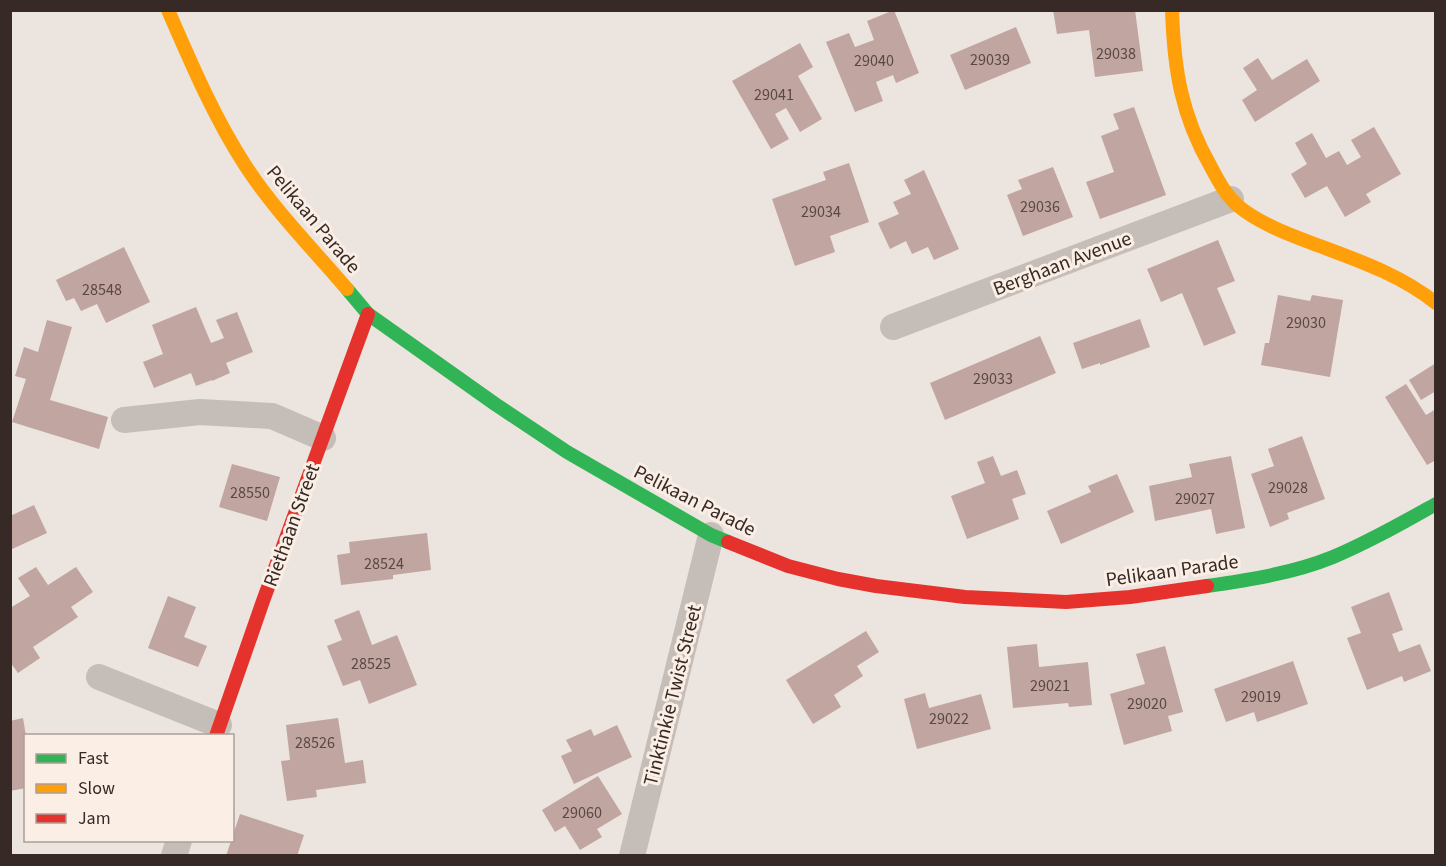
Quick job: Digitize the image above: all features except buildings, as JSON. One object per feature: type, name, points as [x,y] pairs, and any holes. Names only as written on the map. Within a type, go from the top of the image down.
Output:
[{"type":"street","name":"Pelikaan Parade","points":[[168,10],[197,78],[245,165],[266,194],[368,314],[495,404],[633,492],[711,535],[788,566],[838,579],[964,597],[1066,602],[1130,597],[1210,586],[1273,574],[1330,558],[1381,535],[1436,504]]},
{"type":"street","points":[[1172,10],[1173,60],[1178,90],[1197,146],[1231,200],[1258,219],[1281,231],[1379,267],[1407,280],[1436,303]]},
{"type":"street","name":"Berghaan Avenue","points":[[893,327],[1231,200]]},
{"type":"street","name":"Riethaan Street","points":[[218,730],[368,314]]},
{"type":"street","points":[[124,420],[200,412],[272,416],[323,438]]},
{"type":"street","name":"Tinktinkie Twist Street","points":[[632,855],[711,535]]},
{"type":"street","points":[[99,677],[218,730]]},
{"type":"traffic: fast","points":[[347,289],[368,314],[567,452],[711,535],[728,542]]},
{"type":"traffic: fast","points":[[1207,586],[1271,575],[1318,563],[1372,539],[1436,504]]},
{"type":"traffic: slow","points":[[168,10],[213,109],[245,165],[281,213],[347,289]]},
{"type":"traffic: slow","points":[[1172,10],[1177,72],[1186,110],[1201,148],[1225,192],[1233,201],[1253,217],[1300,239],[1391,275],[1436,303]]},
{"type":"traffic: jam","points":[[217,734],[368,314]]},
{"type":"traffic: jam","points":[[728,542],[788,566],[838,579],[965,597],[1066,602],[1130,597],[1207,586]]}]
